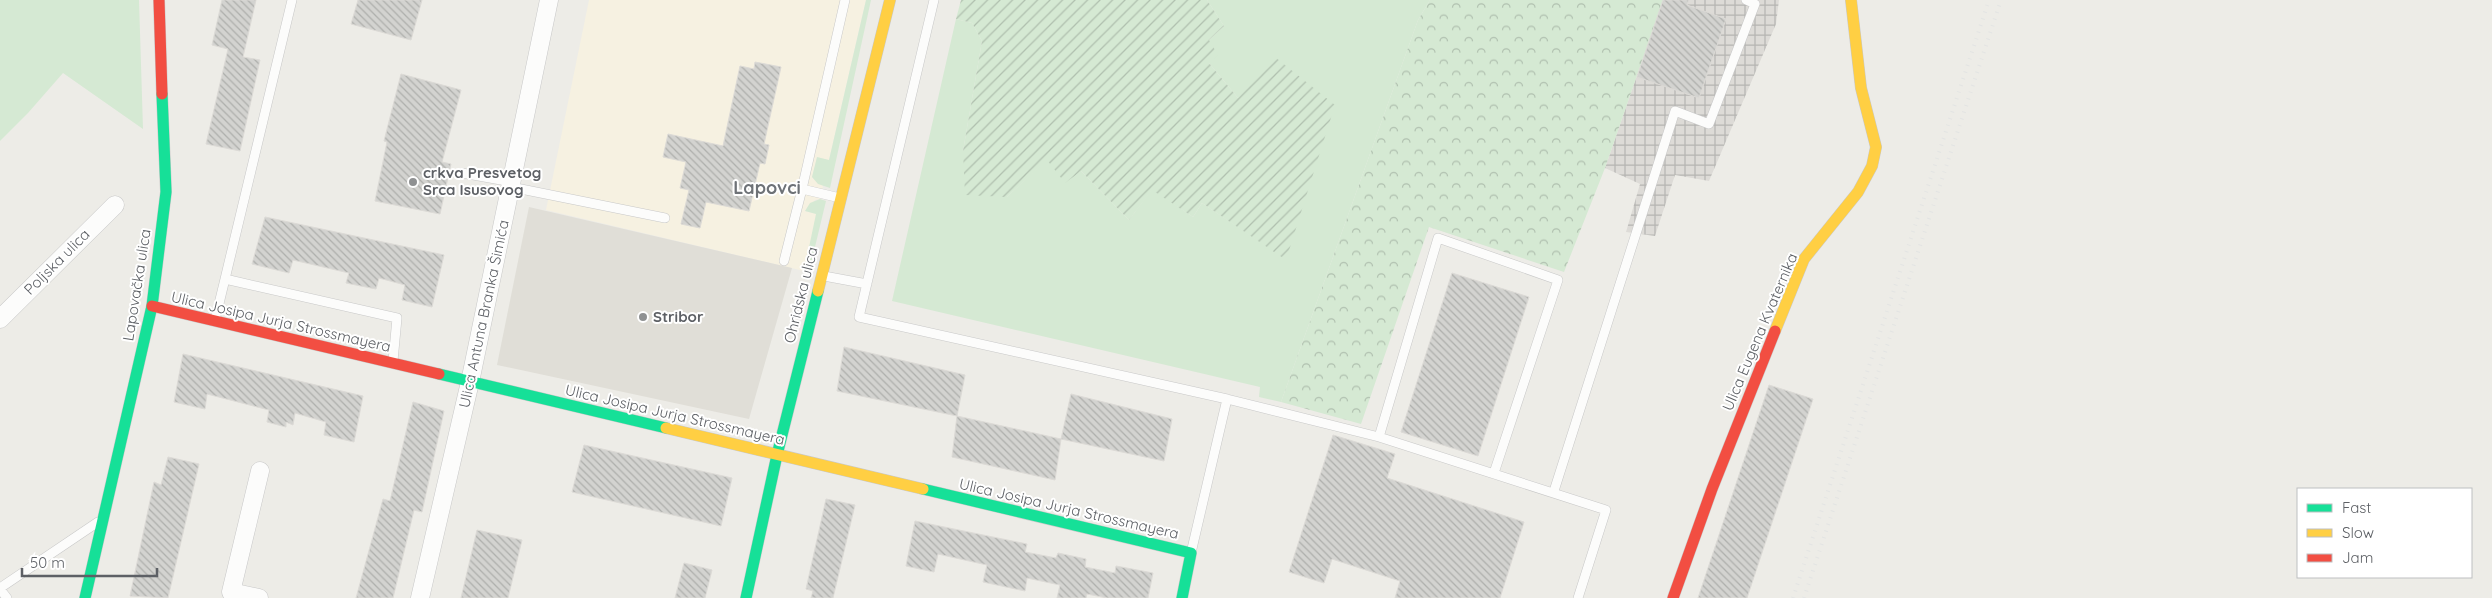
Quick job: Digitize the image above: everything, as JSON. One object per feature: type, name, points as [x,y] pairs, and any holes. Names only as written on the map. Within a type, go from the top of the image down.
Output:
[{"type":"street","name":"Lapovačka ulica","points":[[85,598],[152,306],[166,192],[159,0]]},
{"type":"street","name":"Ulica Antuna Branka Šimića","points":[[420,598],[470,382],[549,0]]},
{"type":"street","name":"Ohridska ulica","points":[[746,598],[777,455],[890,0]]},
{"type":"street","name":"Ulica Eugena Kvaternika","points":[[1674,598],[1712,489],[1804,259],[1858,192],[1872,166],[1876,147],[1861,88],[1851,0]]},
{"type":"street","name":"Poljska ulica","points":[[0,319],[115,205]]},
{"type":"street","name":"Ulica Josipa Jurja Strossmayera","points":[[152,306],[1191,553]]},
{"type":"street","points":[[260,471],[231,592],[260,598]]},
{"type":"street","points":[[1182,598],[1191,553]]},
{"type":"lane","points":[[215,321],[292,0]]},
{"type":"lane","points":[[784,261],[845,0]]},
{"type":"lane","points":[[934,0],[859,316],[1227,400],[1379,438],[1606,510],[1578,598]]},
{"type":"lane","points":[[1554,492],[1674,111],[1709,124],[1755,4],[1746,0]]},
{"type":"lane","points":[[462,173],[665,218]]},
{"type":"lane","points":[[802,189],[841,198]]},
{"type":"lane","points":[[1379,438],[1438,238],[1558,280],[1494,473]]},
{"type":"lane","points":[[822,275],[867,284]]},
{"type":"lane","points":[[225,279],[397,318],[393,364]]},
{"type":"lane","points":[[1191,553],[1227,400]]},
{"type":"lane","points":[[7,598],[0,588],[102,519]]},
{"type":"shaded area","points":[[589,0],[866,0],[829,160],[817,158],[812,177],[823,186],[820,199],[815,200],[805,211],[817,214],[804,271],[546,210]]},
{"type":"shaded area","points":[[1663,0],[1779,0],[1776,24],[1709,181],[1675,175],[1655,236],[1626,232],[1640,184],[1605,168]]},
{"type":"shaded area","name":"Stribor","points":[[529,207],[792,268],[749,419],[497,365]]},
{"type":"green space","points":[[0,0],[139,0],[143,129],[63,73],[28,113],[0,141]]},
{"type":"green space","points":[[866,0],[871,0],[830,188],[818,184],[812,177],[817,157],[829,160]]},
{"type":"green space","points":[[961,0],[1207,0],[1224,26],[1209,40],[1218,55],[1209,63],[1238,98],[1275,57],[1335,105],[1286,260],[1202,203],[1193,217],[1152,190],[1129,220],[1081,171],[1065,183],[1047,160],[1007,197],[965,195],[963,151],[982,41],[972,23],[956,19]]},
{"type":"green space","points":[[1207,0],[1430,0],[1418,20],[1281,402],[1259,397],[1260,387],[892,301],[956,19],[972,23],[982,41],[963,151],[1007,197],[1047,159],[1081,171],[1129,220],[1152,189],[1193,217],[1202,203],[1286,259],[1238,98],[1209,63],[1209,40],[1224,26]]},
{"type":"green space","points":[[1430,0],[1663,0],[1605,168],[1564,272],[1429,227],[1361,424],[1281,402],[1418,20]]},
{"type":"green space","points":[[820,199],[826,201],[809,272],[804,271],[816,214],[805,211],[810,203]]},
{"type":"building","points":[[222,0],[256,0],[243,57],[260,60],[240,151],[206,144],[228,49],[212,45]]},
{"type":"building","points":[[358,0],[422,0],[411,40],[351,24]]},
{"type":"building","points":[[1663,0],[1689,0],[1687,5],[1726,19],[1699,98],[1637,77]]},
{"type":"building","points":[[755,62],[781,67],[764,144],[769,145],[765,164],[760,163],[749,211],[706,202],[700,228],[681,224],[689,190],[680,188],[686,162],[663,157],[668,134],[723,146],[740,66],[754,69]]},
{"type":"building","points":[[401,74],[461,90],[442,162],[451,164],[440,214],[375,201],[387,142],[384,141]]},
{"type":"building","points":[[265,217],[444,255],[432,307],[402,300],[405,285],[379,278],[376,289],[346,283],[349,273],[293,260],[289,273],[252,264]]},
{"type":"building","points":[[1452,273],[1529,297],[1478,456],[1401,432]]},
{"type":"building","points":[[844,347],[965,375],[957,416],[837,391]]},
{"type":"building","points":[[183,354],[363,396],[354,442],[324,435],[326,422],[295,413],[293,425],[286,422],[286,427],[267,422],[269,410],[207,394],[205,409],[174,402]]},
{"type":"building","points":[[1769,385],[1813,399],[1747,598],[1698,598]]},
{"type":"building","points":[[1071,394],[1172,419],[1164,461],[1061,439]]},
{"type":"building","points":[[413,402],[444,411],[422,512],[414,510],[393,598],[356,598],[383,499],[390,501]]},
{"type":"building","points":[[957,416],[1061,439],[1055,480],[952,457]]},
{"type":"building","points":[[1333,435],[1395,454],[1387,478],[1524,522],[1500,598],[1395,598],[1400,581],[1332,559],[1324,583],[1289,572]]},
{"type":"building","points":[[584,445],[732,478],[721,526],[572,492]]},
{"type":"building","points":[[168,457],[199,464],[168,598],[130,596],[154,482],[161,485]]},
{"type":"building","points":[[826,499],[855,505],[833,598],[811,598],[813,591],[806,589]]},
{"type":"building","points":[[915,521],[1027,544],[1025,552],[1056,558],[1058,553],[1086,559],[1085,567],[1115,573],[1116,566],[1153,573],[1148,598],[1107,598],[1087,594],[1086,598],[1057,598],[1060,585],[1027,578],[1025,591],[983,582],[987,565],[938,554],[934,572],[906,566]]},
{"type":"building","points":[[477,530],[522,540],[508,598],[461,598]]},
{"type":"building","points":[[684,563],[712,570],[705,598],[675,598]]},
{"type":"railway","points":[[1793,598],[1989,0]]},
{"type":"railway","points":[[1804,598],[2001,0]]},
{"type":"traffic: fast","points":[[85,598],[152,306],[166,192],[162,94]]},
{"type":"traffic: fast","points":[[746,598],[777,455],[818,291]]},
{"type":"traffic: fast","points":[[439,374],[666,428]]},
{"type":"traffic: fast","points":[[923,489],[1191,553],[1182,598]]},
{"type":"traffic: slow","points":[[818,291],[890,0]]},
{"type":"traffic: slow","points":[[1775,331],[1804,259],[1858,192],[1872,166],[1876,147],[1861,88],[1851,0]]},
{"type":"traffic: slow","points":[[666,428],[923,489]]},
{"type":"traffic: jam","points":[[159,0],[162,94]]},
{"type":"traffic: jam","points":[[152,306],[439,374]]},
{"type":"traffic: jam","points":[[1673,598],[1712,489],[1775,331]]},
{"type":"place","name":"crkva Presvetog Srca Isusovog","points":[[413,182]]},
{"type":"place","name":"Stribor","points":[[643,317]]},
{"type":"district","name":"Lapovci","points":[[767,188]]}]
